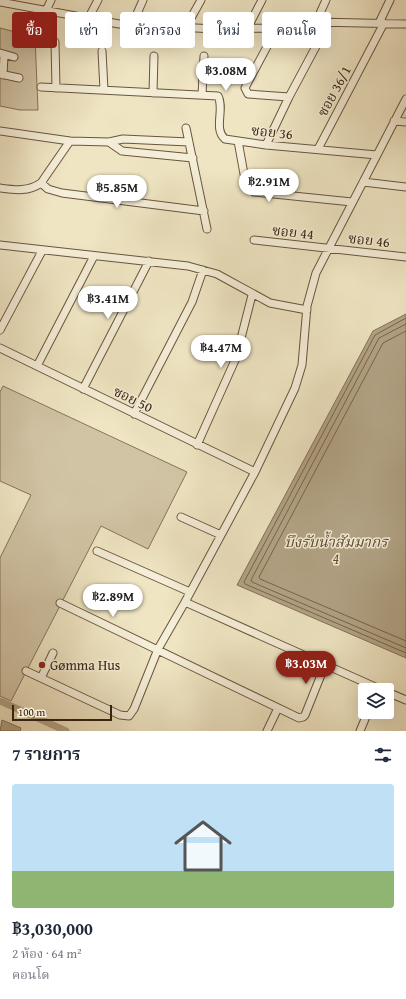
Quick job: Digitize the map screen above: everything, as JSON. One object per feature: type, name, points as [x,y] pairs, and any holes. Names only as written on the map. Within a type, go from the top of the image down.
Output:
[{"type":"street","points":[[46,11],[51,0]]},
{"type":"street","points":[[92,12],[98,0]]},
{"type":"street","points":[[138,12],[143,0]]},
{"type":"street","points":[[194,12],[201,0]]},
{"type":"street","points":[[254,15],[262,0]]},
{"type":"street","points":[[321,12],[326,0]]},
{"type":"street","name":"ซอย 36/1","points":[[318,149],[382,23],[390,0]]},
{"type":"street","points":[[0,2],[65,15]]},
{"type":"street","points":[[331,22],[406,24]]},
{"type":"street","points":[[54,48],[56,88]]},
{"type":"street","points":[[266,48],[247,84],[246,91],[248,94],[289,97]]},
{"type":"street","points":[[266,145],[315,48]]},
{"type":"street","points":[[102,51],[104,90]]},
{"type":"street","points":[[14,57],[2,54],[1,74],[18,78]]},
{"type":"street","points":[[153,92],[154,56]]},
{"type":"street","points":[[202,95],[204,56]]},
{"type":"street","name":"ซอย 36","points":[[40,87],[218,96],[220,103],[220,132],[226,139],[266,145],[377,155]]},
{"type":"street","points":[[26,671],[120,714],[128,716],[134,709],[158,649],[255,472],[299,378],[302,365],[307,310],[316,273],[406,99]]},
{"type":"street","points":[[394,121],[406,122]]},
{"type":"street","points":[[186,128],[207,228]]},
{"type":"street","points":[[0,131],[70,141],[109,142],[123,139],[189,142]]},
{"type":"street","points":[[0,188],[22,190],[35,187],[41,183],[70,141]]},
{"type":"street","points":[[238,141],[246,185],[254,192],[352,202]]},
{"type":"street","points":[[109,142],[122,151],[193,158]]},
{"type":"street","points":[[363,182],[406,187]]},
{"type":"street","points":[[41,183],[48,189],[62,193],[204,211]]},
{"type":"street","name":"ซอย 44","points":[[254,240],[329,249]]},
{"type":"street","points":[[0,245],[42,251],[173,263],[216,274],[252,295],[279,306],[307,310]]},
{"type":"street","name":"ซอย 46","points":[[329,249],[406,257]]},
{"type":"street","points":[[0,330],[42,251]]},
{"type":"street","points":[[37,366],[94,256]]},
{"type":"street","points":[[83,389],[149,261]]},
{"type":"street","points":[[134,414],[192,302],[203,270]]},
{"type":"street","points":[[197,445],[236,358],[252,295]]},
{"type":"street","name":"ซอย 50","points":[[0,348],[255,472]]},
{"type":"street","points":[[181,517],[221,535]]},
{"type":"street","points":[[97,551],[190,592]]},
{"type":"street","points":[[185,602],[364,683]]},
{"type":"street","points":[[60,603],[158,649],[298,718],[303,717],[324,665]]},
{"type":"street","points":[[41,678],[53,653]]},
{"type":"street","points":[[394,695],[406,700]]},
{"type":"street","points":[[267,731],[278,708]]},
{"type":"street","points":[[360,731],[365,719]]},
{"type":"shaded area","points":[[0,28],[12,31],[12,48],[35,48],[38,110],[20,110],[0,106]]},
{"type":"shaded area","points":[[3,386],[187,472],[148,549],[101,526],[11,701],[0,696],[0,558],[31,495],[0,481],[0,392]]},
{"type":"water","name":"บึงรับน้ำสัมมากร 4","points":[[406,314],[406,658],[237,585],[373,331]]},
{"type":"water","points":[[2,720],[21,728],[20,731],[0,731]]},
{"type":"waterway","points":[[0,701],[66,731]]},
{"type":"place","name":"Gømma Hus","points":[[42,665]]}]
